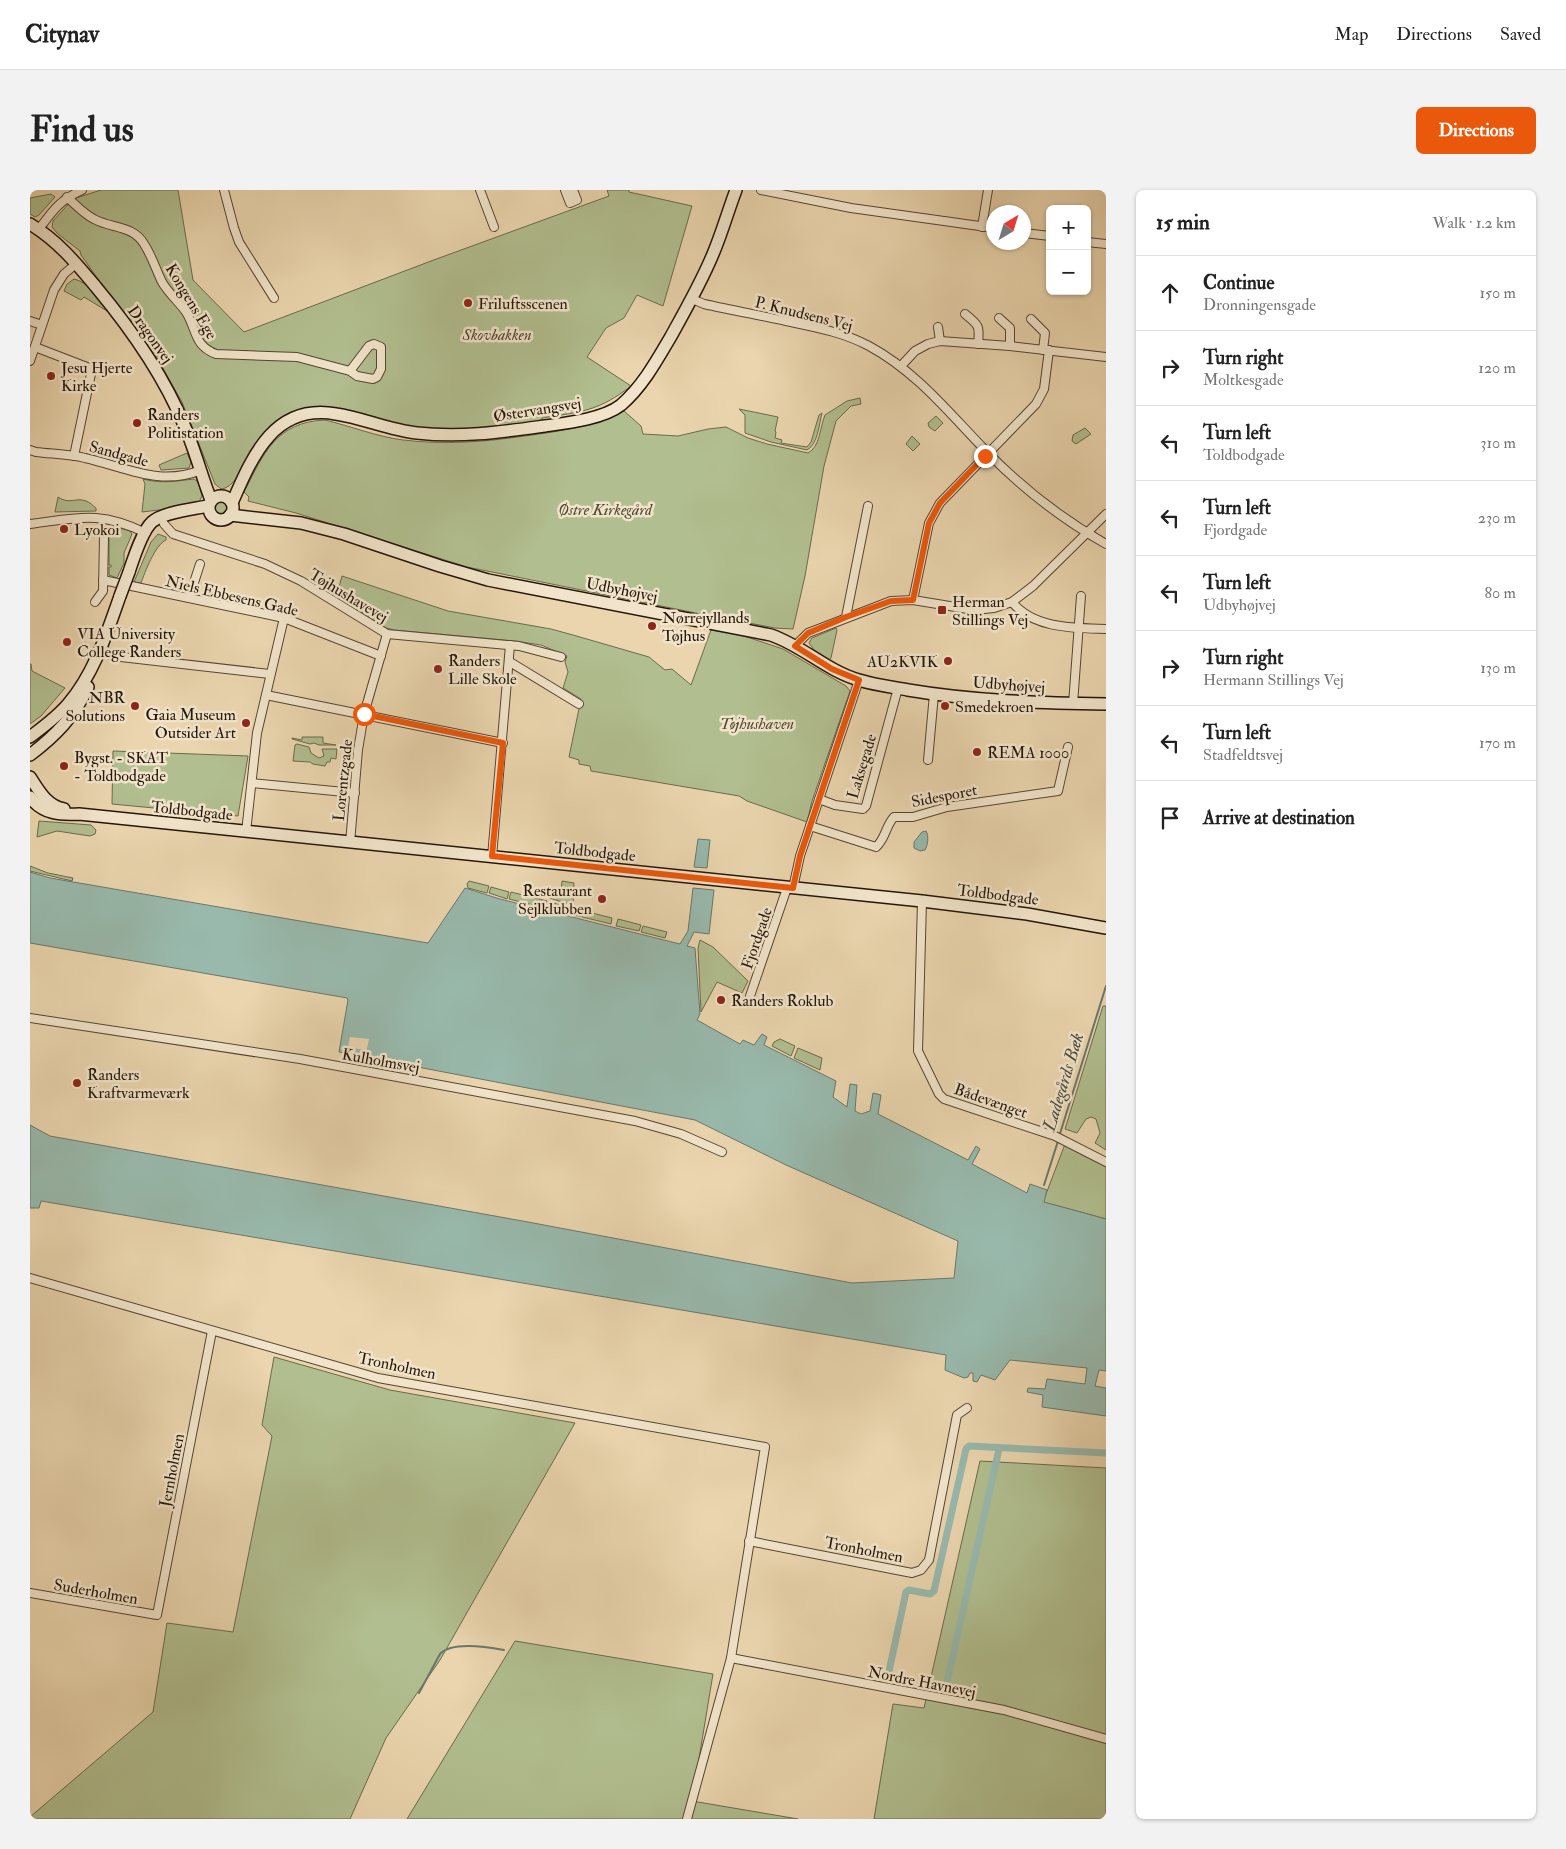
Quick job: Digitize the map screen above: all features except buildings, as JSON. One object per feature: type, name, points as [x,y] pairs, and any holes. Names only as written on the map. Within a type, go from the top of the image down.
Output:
[{"type":"street","points":[[34,226],[67,197],[82,190]]},
{"type":"street","points":[[224,190],[234,228],[240,242],[274,298]]},
{"type":"street","points":[[480,190],[494,227]]},
{"type":"street","points":[[565,190],[570,203],[578,200],[573,190]]},
{"type":"street","name":"Østervangsvej","points":[[221,505],[243,478],[256,452],[274,430],[296,417],[310,413],[336,414],[395,430],[444,435],[475,435],[573,421],[600,415],[619,406],[633,394],[644,380],[692,299],[713,255],[736,190]]},
{"type":"street","points":[[761,190],[851,208],[986,227]]},
{"type":"street","points":[[982,227],[988,190]]},
{"type":"street","name":"Kongens Ege","points":[[67,197],[94,219],[128,229],[138,235],[163,283],[186,312],[200,344],[206,350],[216,354],[298,357],[350,371],[357,376],[373,379],[377,377],[381,369],[381,347],[374,344],[369,346],[350,371]]},
{"type":"street","name":"Dragonvej","points":[[34,226],[54,241],[77,263],[141,346],[163,379],[184,425],[202,475],[221,505]]},
{"type":"street","points":[[1031,234],[1046,236]]},
{"type":"street","points":[[1091,242],[1106,244]]},
{"type":"street","points":[[30,359],[54,290],[64,274],[77,263]]},
{"type":"street","name":"P. Knudsens Vej","points":[[692,299],[704,304],[835,332],[866,344],[901,366],[927,388],[988,453],[1026,488],[1086,534],[1106,544]]},
{"type":"street","points":[[965,314],[976,322],[979,328],[978,344]]},
{"type":"street","points":[[999,318],[1010,328],[1010,346]]},
{"type":"street","points":[[913,600],[929,523],[934,512],[940,503],[1041,397],[1044,388],[1045,333],[1031,319]]},
{"type":"street","points":[[30,321],[42,325]]},
{"type":"street","points":[[938,326],[940,341]]},
{"type":"street","points":[[901,366],[915,351],[928,344],[940,341],[1010,346],[1106,357]]},
{"type":"street","points":[[35,347],[92,369],[74,456]]},
{"type":"street","name":"Sandgade","points":[[30,450],[84,457],[142,475],[160,477],[202,475]]},
{"type":"street","points":[[30,524],[73,517],[89,517],[115,520],[146,533],[164,524],[221,505]]},
{"type":"street","points":[[30,755],[57,733],[84,696],[106,649],[120,596],[149,525],[159,518],[221,505]]},
{"type":"street","name":"Udbyhøjvej","points":[[221,505],[247,517],[301,523],[344,534],[488,580],[763,633],[781,638],[832,669],[859,680],[934,694],[986,699],[1106,704]]},
{"type":"street","points":[[846,617],[868,506]]},
{"type":"street","points":[[795,646],[808,633],[891,601],[913,600],[974,610],[994,608],[1012,602],[1033,586],[1106,514]]},
{"type":"street","name":"Tøjhushavevej","points":[[164,524],[170,533],[265,564],[301,581],[387,634],[519,646],[561,657]]},
{"type":"street","points":[[95,602],[103,591],[104,535]]},
{"type":"street","points":[[189,598],[200,564]]},
{"type":"street","name":"Niels Ebbesens Gade","points":[[103,580],[284,618],[381,656]]},
{"type":"street","points":[[1073,704],[1081,596]]},
{"type":"street","points":[[1012,602],[1017,608],[1034,619],[1079,628],[1106,629]]},
{"type":"street","points":[[246,832],[257,733],[284,618]]},
{"type":"street","name":"Lorentzgade","points":[[350,843],[358,749],[364,714],[387,634]]},
{"type":"street","points":[[492,856],[510,645]]},
{"type":"street","points":[[106,649],[270,674]]},
{"type":"street","points":[[30,738],[61,711],[76,694],[106,649]]},
{"type":"street","points":[[510,662],[580,704]]},
{"type":"street","name":"Fjordgade","points":[[750,996],[790,888],[859,680]]},
{"type":"street","name":"Laksegade","points":[[818,799],[863,809],[866,806],[898,688]]},
{"type":"street","points":[[928,760],[934,694]]},
{"type":"street","points":[[266,695],[503,743]]},
{"type":"street","name":"Sidesporet","points":[[810,826],[876,847],[880,844],[890,821],[894,817],[913,817],[947,807],[1058,791],[1068,747]]},
{"type":"street","name":"Toldbodgade","points":[[30,777],[50,804],[79,814],[922,901],[1026,914],[1106,928]]},
{"type":"street","points":[[252,783],[355,793]]},
{"type":"street","name":"Toldbodgade","points":[[30,797],[38,806],[49,812],[66,815],[79,814]]},
{"type":"street","name":"Bådevænget","points":[[922,901],[918,1051],[939,1094],[944,1099],[1066,1140],[1106,1162]]},
{"type":"street","name":"Kulholmsvej","points":[[30,1018],[300,1059],[635,1121],[681,1134],[722,1152]]},
{"type":"street","name":"Tronholmen","points":[[30,1278],[378,1378],[765,1447],[749,1542],[912,1572],[921,1570],[929,1560],[958,1416],[967,1408]]},
{"type":"street","name":"Jernholmen","points":[[157,1616],[212,1331]]},
{"type":"street","points":[[687,1819],[731,1658],[749,1542]]},
{"type":"street","name":"Suderholmen","points":[[30,1593],[157,1616]]},
{"type":"street","name":"Nordre Havnevej","points":[[731,1658],[1004,1710],[1106,1739]]},
{"type":"green space","name":"Skovbakken","points":[[101,190],[178,190],[193,280],[244,332],[609,196],[607,190],[629,190],[629,192],[692,206],[663,306],[637,295],[624,318],[606,328],[587,357],[631,386],[609,401],[579,412],[542,418],[543,421],[460,431],[416,427],[340,409],[330,409],[288,417],[276,422],[266,431],[257,442],[237,478],[229,486],[221,489],[215,484],[182,402],[156,356],[93,272],[80,251],[52,227],[53,221],[73,199]]},
{"type":"green space","points":[[51,194],[55,197],[39,215],[35,217],[30,214],[30,198]]},
{"type":"green space","points":[[74,279],[89,288],[107,311],[84,297],[81,300],[64,291],[67,284]]},
{"type":"green space","name":"Østre Kirkegård","points":[[860,398],[861,404],[851,406],[836,421],[824,466],[805,576],[793,629],[775,628],[696,613],[467,567],[296,513],[248,501],[249,497],[244,492],[265,453],[274,442],[283,433],[308,422],[325,420],[393,439],[464,442],[510,438],[563,430],[588,425],[624,411],[641,426],[643,434],[678,436],[726,427],[748,438],[808,453],[817,442],[825,415],[847,401]]},
{"type":"green space","points":[[739,409],[778,417],[775,438],[782,440],[781,443],[807,447],[811,442],[819,415],[822,413],[816,439],[807,450],[771,442],[745,433],[745,415]]},
{"type":"green space","points":[[936,416],[943,423],[935,431],[929,427],[928,423]]},
{"type":"green space","points":[[1085,428],[1091,434],[1076,444],[1072,441],[1073,435]]},
{"type":"green space","points":[[912,436],[920,444],[913,451],[906,444]]},
{"type":"green space","points":[[187,453],[191,462],[189,468],[161,470],[159,465]]},
{"type":"green space","points":[[143,479],[163,482],[194,479],[198,482],[202,496],[199,502],[185,507],[142,512],[145,484]]},
{"type":"green space","points":[[58,497],[69,501],[82,500],[96,508],[96,511],[55,512]]},
{"type":"green space","points":[[217,501],[223,501],[227,508],[223,515],[217,515],[213,511],[213,505]]},
{"type":"green space","points":[[120,528],[130,531],[132,534],[124,553],[124,563],[117,578],[109,575],[109,567],[111,565],[109,565],[109,534],[116,536]]},
{"type":"green space","points":[[158,534],[166,537],[166,540],[154,553],[141,583],[134,582],[151,542]]},
{"type":"green space","name":"Tøjhushaven","points":[[342,576],[448,611],[551,629],[649,657],[665,670],[672,669],[691,685],[711,630],[741,635],[783,649],[846,686],[850,691],[812,801],[807,822],[747,801],[739,796],[591,771],[590,766],[579,764],[579,760],[569,757],[581,699],[563,688],[568,672],[565,662],[567,656],[541,645],[386,628],[339,598],[337,594]]},
{"type":"green space","points":[[836,628],[831,658],[828,661],[815,651],[809,643],[812,638]]},
{"type":"green space","points":[[30,664],[32,671],[65,688],[41,716],[30,724]]},
{"type":"green space","points":[[302,737],[323,737],[323,743],[336,745],[310,744],[292,739],[302,740]]},
{"type":"green space","points":[[295,745],[309,747],[311,753],[319,758],[324,756],[322,749],[337,749],[336,759],[331,758],[330,762],[327,762],[325,766],[310,762],[293,761]]},
{"type":"green space","points":[[113,751],[248,756],[238,816],[112,804]]},
{"type":"green space","points":[[39,821],[91,825],[96,830],[95,834],[90,836],[57,831],[37,837]]},
{"type":"green space","points":[[30,866],[48,873],[73,878],[72,881],[30,871]]},
{"type":"green space","points":[[469,881],[489,886],[487,893],[468,888],[467,884]]},
{"type":"green space","points":[[562,881],[574,883],[573,905],[549,898],[549,895],[555,895],[561,891]]},
{"type":"green space","points":[[491,887],[509,892],[507,899],[489,893]]},
{"type":"green space","points":[[511,892],[547,901],[545,908],[509,899]]},
{"type":"green space","points":[[548,902],[574,908],[572,915],[547,908]]},
{"type":"green space","points":[[576,909],[612,918],[611,924],[574,915]]},
{"type":"green space","points":[[618,919],[641,925],[639,931],[616,926]]},
{"type":"green space","points":[[643,926],[667,932],[665,938],[641,932]]},
{"type":"green space","points":[[700,940],[713,947],[748,981],[742,993],[717,982],[701,1012],[698,948]]},
{"type":"green space","points":[[1103,1006],[1106,1006],[1106,1150],[1095,1143],[1100,1133],[1096,1119],[1091,1117],[1086,1119],[1077,1133],[1065,1129]]},
{"type":"green space","points":[[780,1039],[795,1046],[791,1056],[772,1046],[774,1042]]},
{"type":"green space","points":[[798,1048],[822,1058],[820,1070],[794,1058]]},
{"type":"green space","points":[[1065,1144],[1106,1163],[1106,1219],[1043,1202]]},
{"type":"green space","points":[[274,1357],[390,1390],[575,1423],[440,1660],[386,1738],[350,1819],[30,1819],[30,1817],[153,1712],[167,1623],[233,1632],[272,1436],[262,1425]]},
{"type":"green space","points":[[980,1461],[1106,1468],[1106,1819],[874,1819],[893,1704],[924,1708]]},
{"type":"green space","points":[[515,1641],[713,1674],[692,1801],[798,1819],[407,1819]]},
{"type":"shaded area","points":[[926,831],[928,838],[927,846],[925,850],[920,851],[914,848],[914,842],[922,832]]},
{"type":"shaded area","points":[[698,839],[710,840],[707,868],[694,867]]},
{"type":"shaded area","points":[[30,872],[50,878],[428,943],[465,888],[500,899],[680,944],[688,931],[693,888],[714,890],[709,934],[694,932],[687,946],[695,948],[700,1014],[697,1020],[740,1044],[743,1040],[754,1045],[762,1034],[767,1037],[764,1045],[836,1081],[833,1097],[847,1107],[850,1084],[857,1085],[855,1111],[861,1114],[870,1111],[873,1093],[881,1095],[878,1114],[968,1160],[976,1146],[980,1149],[972,1164],[1027,1193],[1030,1184],[1047,1190],[1044,1202],[1106,1219],[1106,1371],[1099,1370],[1095,1386],[1106,1388],[1106,1416],[1042,1407],[1043,1395],[1027,1392],[1028,1388],[1045,1389],[1047,1379],[1085,1384],[1087,1368],[1010,1360],[995,1380],[981,1375],[977,1382],[973,1381],[973,1373],[964,1378],[945,1370],[946,1355],[41,1201],[39,1208],[30,1208],[30,1125],[50,1136],[528,1222],[852,1283],[954,1278],[958,1241],[786,1165],[695,1120],[339,1052],[347,998],[30,943]]},
{"type":"pier","points":[[350,1037],[369,1039],[365,1057],[363,1057],[364,1050],[348,1047]]},
{"type":"waterway","name":"Ladegårds Bæk","points":[[1059,1137],[1106,986]]},
{"type":"waterway","name":"Ladegårds Bæk","points":[[1044,1185],[1058,1141]]},
{"type":"waterway","points":[[889,1671],[906,1592],[909,1590],[930,1594],[934,1591],[966,1449],[969,1446],[1106,1453]]},
{"type":"waterway","points":[[947,1682],[999,1449]]},
{"type":"waterway","points":[[419,1693],[440,1654],[446,1650],[461,1646],[504,1650]]},
{"type":"place","name":"Friluftsscenen","points":[[468,303]]},
{"type":"place","name":"Jesu Hjerte Kirke","points":[[51,376]]},
{"type":"place","name":"Randers Politistation","points":[[137,423]]},
{"type":"place","name":"Lyokoi","points":[[64,529]]},
{"type":"place","name":"Herman Stillings Vej","points":[[942,610]]},
{"type":"place","name":"Nørrejyllands Tøjhus","points":[[652,626]]},
{"type":"place","name":"VIA University College Randers","points":[[67,642]]},
{"type":"place","name":"AU2KVIK","points":[[948,661]]},
{"type":"place","name":"Randers Lille Skole","points":[[438,669]]},
{"type":"place","name":"NBR Solutions","points":[[135,706]]},
{"type":"place","name":"Smedekroen","points":[[945,706]]},
{"type":"place","name":"Gaia Museum Outsider Art","points":[[246,723]]},
{"type":"place","name":"REMA 1000","points":[[977,752]]},
{"type":"place","name":"Bygst. - SKAT - Toldbodgade","points":[[64,766]]},
{"type":"place","name":"Restaurant Sejlklubben","points":[[602,899]]},
{"type":"place","name":"Randers Roklub","points":[[721,1000]]},
{"type":"place","name":"Randers Kraftvarmeværk","points":[[77,1083]]},
{"type":"route","points":[[364,714],[503,743],[492,856],[793,888],[800,856],[816,805],[859,680],[832,669],[795,646],[808,633],[846,617],[891,601],[913,600],[929,523],[934,512],[940,503],[985,456]]}]
